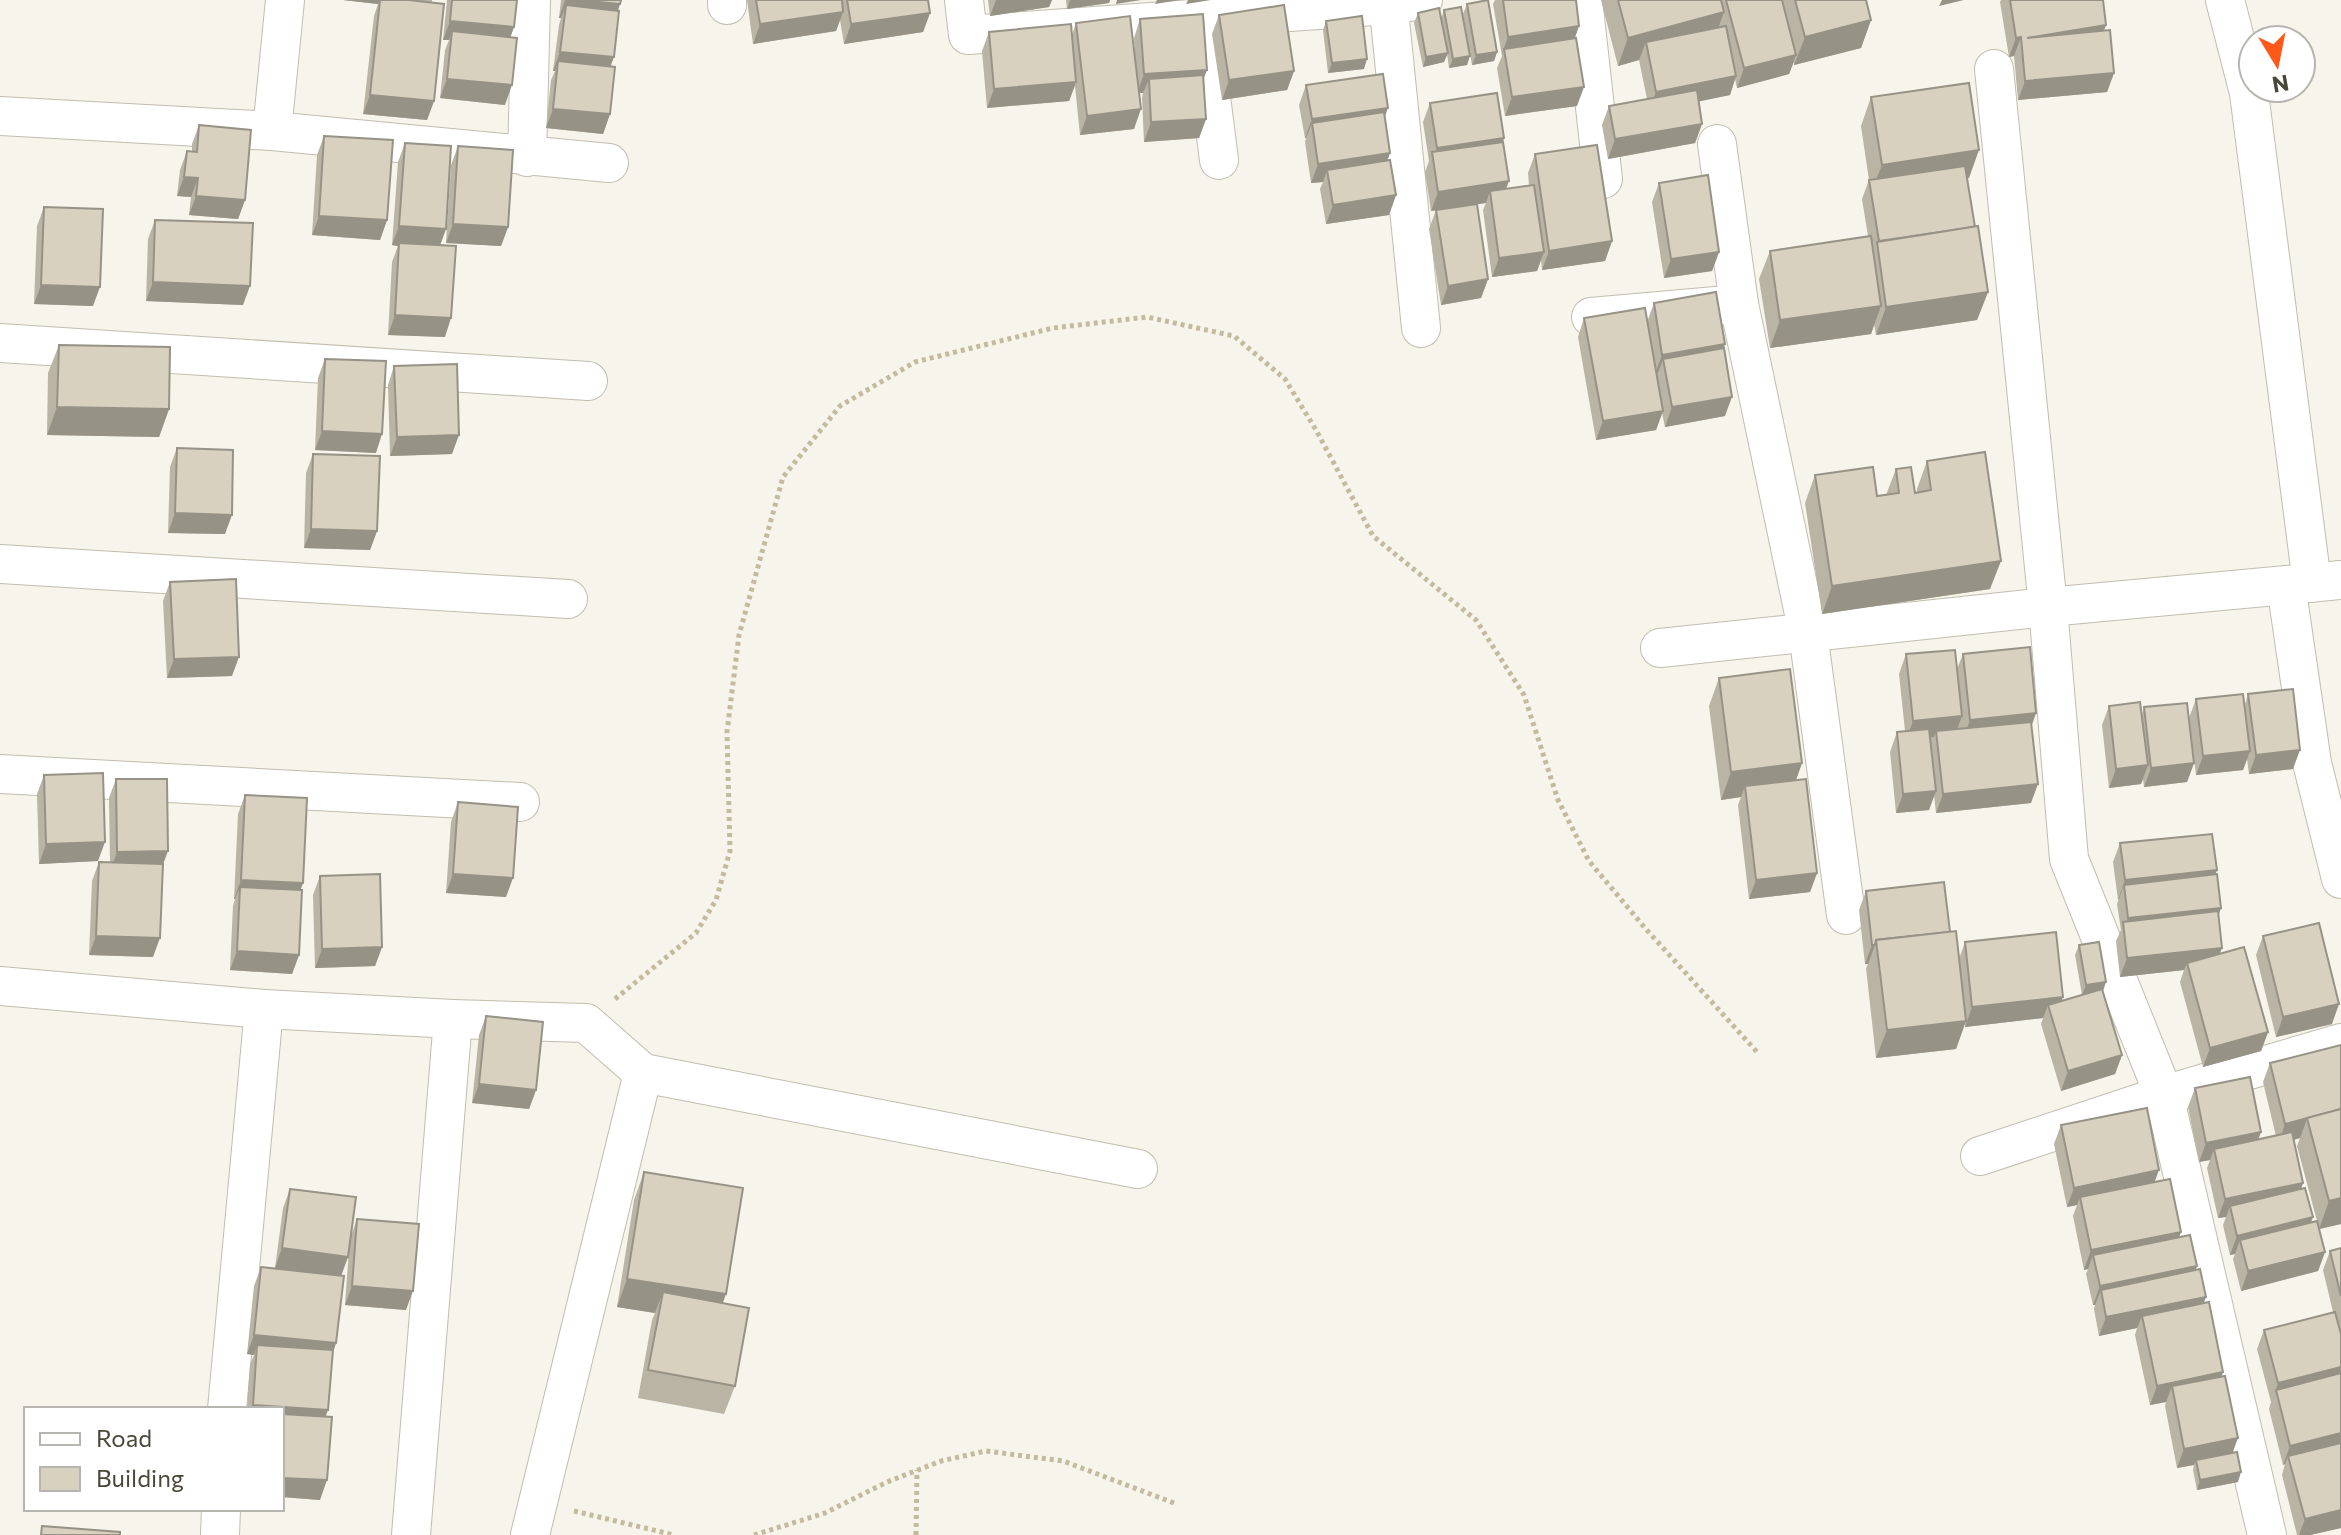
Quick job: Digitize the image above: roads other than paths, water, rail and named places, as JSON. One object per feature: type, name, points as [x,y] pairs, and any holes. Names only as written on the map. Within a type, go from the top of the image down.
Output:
[{"type":"street","points":[[272,131],[285,0]]},
{"type":"street","points":[[527,157],[531,0]]},
{"type":"street","points":[[964,0],[968,35],[1400,2],[1421,328]]},
{"type":"street","points":[[1583,0],[1603,179]]},
{"type":"street","points":[[2225,0],[2249,93],[2313,583],[2312,763],[2341,879]]},
{"type":"street","points":[[1201,18],[1219,160]]},
{"type":"street","points":[[1994,69],[2048,607],[2069,859],[2164,1095],[2267,1535]]},
{"type":"street","points":[[0,116],[272,131],[609,163]]},
{"type":"street","points":[[1717,144],[1739,304],[1808,633],[1846,915]]},
{"type":"street","points":[[1591,317],[1739,304]]},
{"type":"street","points":[[0,343],[588,381]]},
{"type":"street","points":[[0,564],[568,599]]},
{"type":"street","points":[[1660,648],[2313,583]]},
{"type":"street","points":[[0,774],[520,802]]},
{"type":"street","points":[[0,986],[264,1009],[586,1023],[643,1073],[1138,1169]]},
{"type":"street","points":[[227,1407],[264,1009]]},
{"type":"street","points":[[411,1535],[453,1019]]},
{"type":"street","points":[[1980,1156],[2164,1095],[2341,1043]]},
{"type":"street","points":[[534,1519],[643,1073]]},
{"type":"street","points":[[220,1535],[221,1511]]}]
